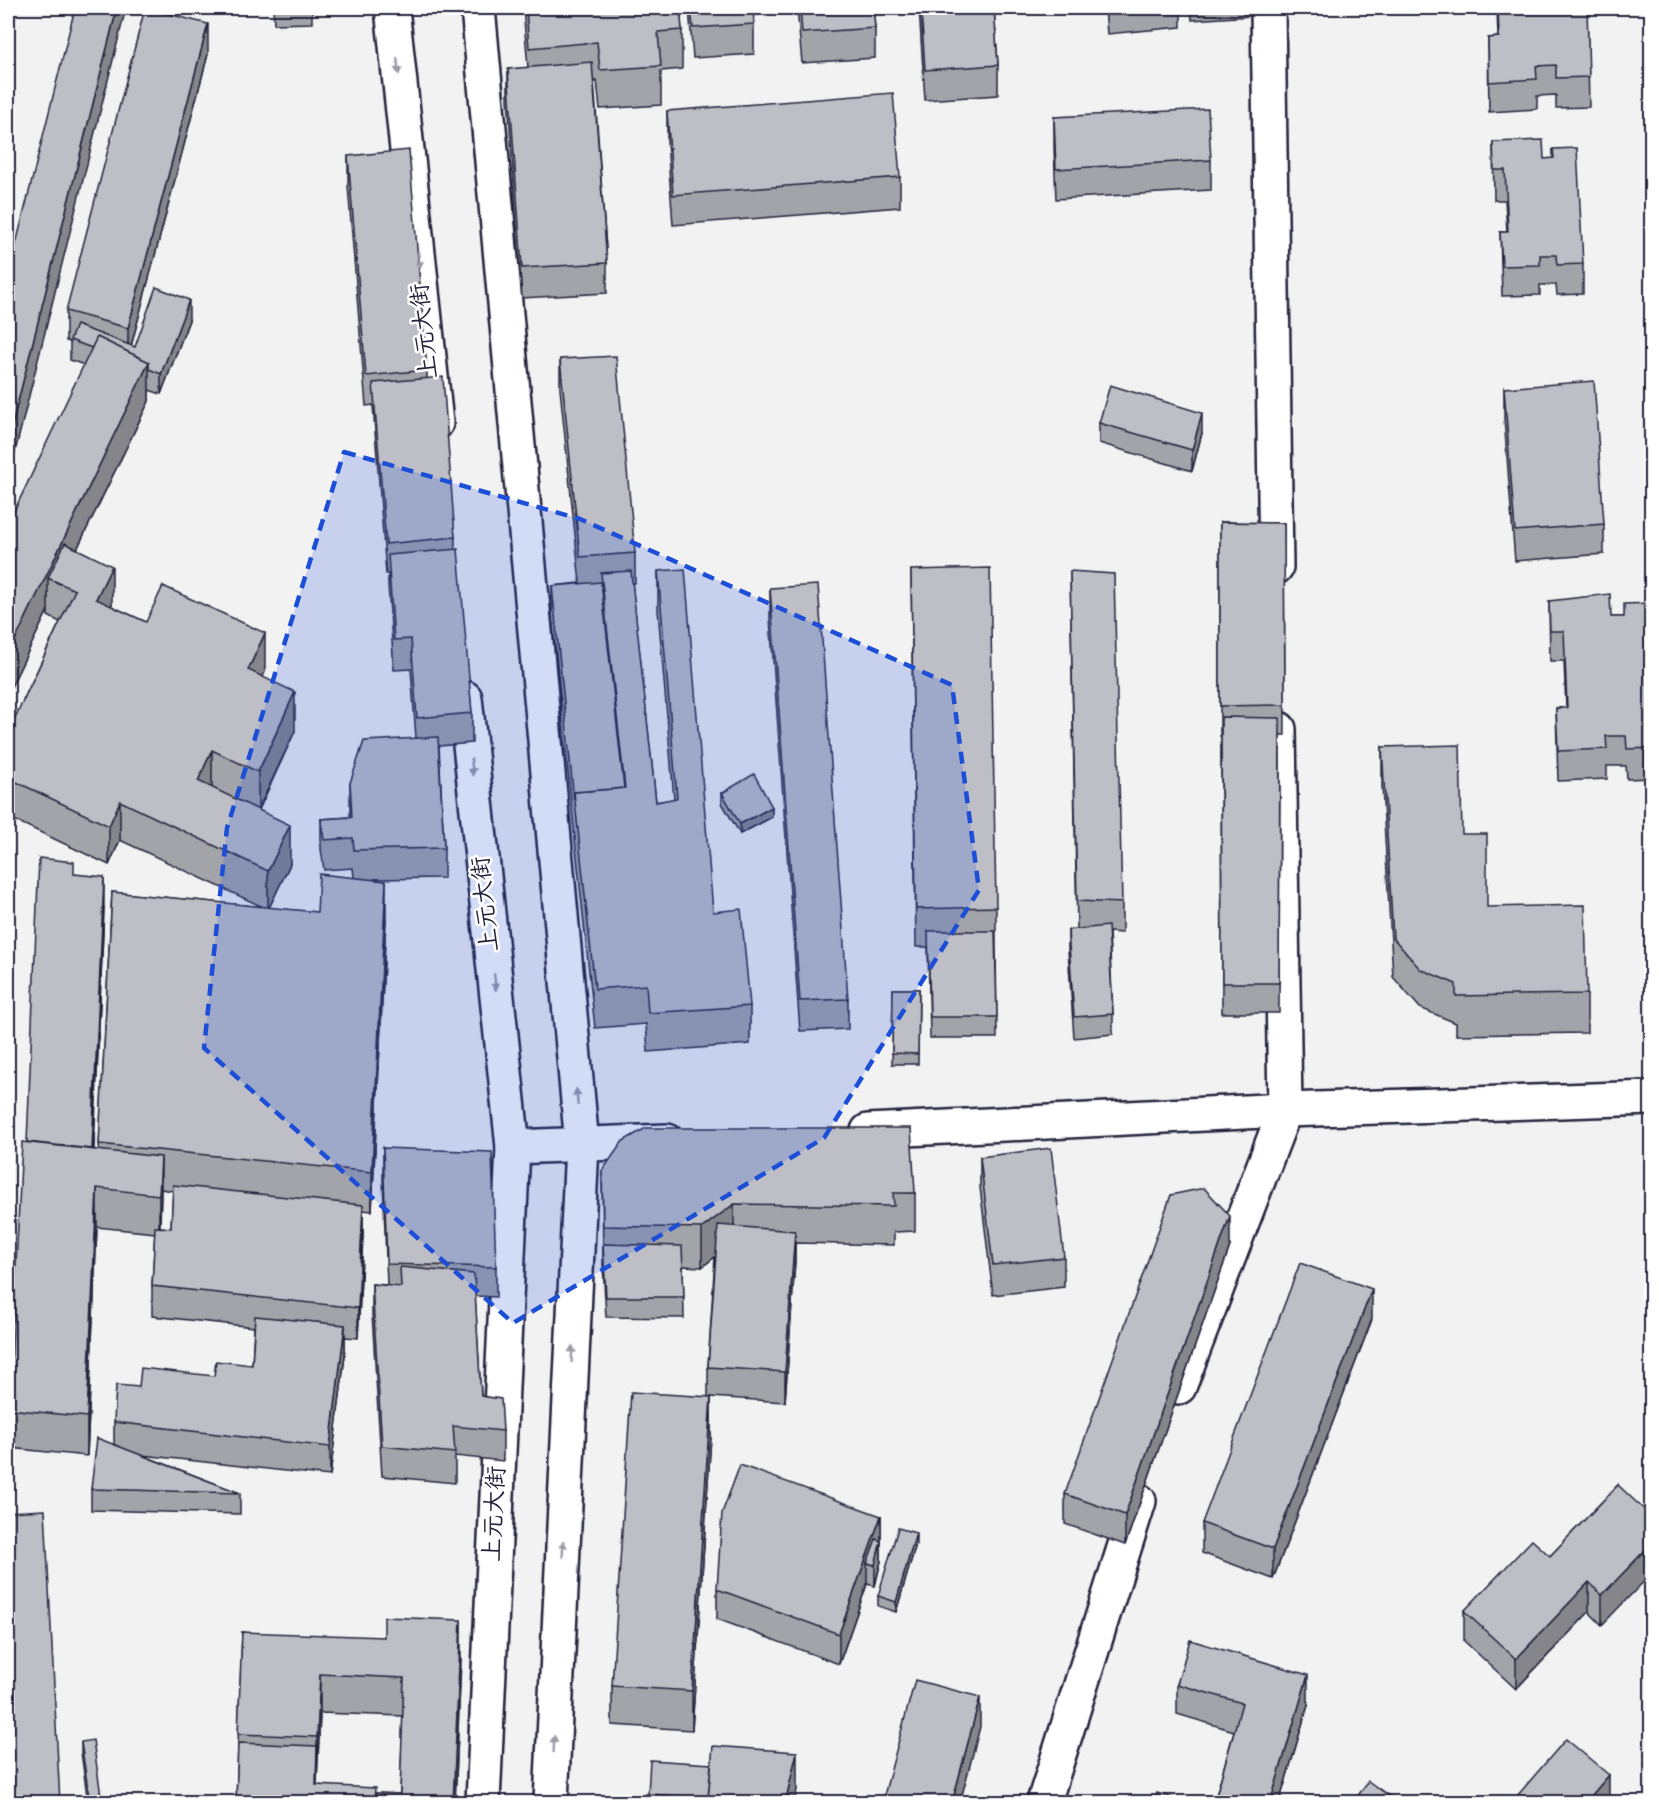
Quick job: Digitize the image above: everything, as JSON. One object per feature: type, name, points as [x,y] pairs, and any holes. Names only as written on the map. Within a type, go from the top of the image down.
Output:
[{"type":"main road","name":"上元大街","points":[[392,8],[440,459]]},
{"type":"main road","points":[[478,8],[582,1145],[551,1803]]},
{"type":"main road","points":[[1268,8],[1277,595]]},
{"type":"main road","name":"上元大街","points":[[462,672],[513,1147],[483,1803]]},
{"type":"main road","points":[[1170,1410],[1285,1110],[1278,703]]},
{"type":"main road","points":[[844,1132],[1285,1110],[1652,1098]]},
{"type":"main road","points":[[513,1147],[701,1139]]},
{"type":"main road","points":[[1044,1803],[1146,1477]]},
{"type":"highlighted area","points":[[344,452],[580,519],[952,685],[979,890],[824,1138],[513,1323],[204,1048],[227,828]]},
{"type":"building","points":[[75,8],[117,8],[8,441],[8,276]]},
{"type":"building","points":[[145,8],[208,24],[128,328],[66,311]]},
{"type":"building","points":[[526,8],[680,8],[682,30],[658,32],[661,66],[600,70],[597,42],[529,48]]},
{"type":"building","points":[[691,8],[753,8],[754,24],[693,28]]},
{"type":"building","points":[[800,8],[873,8],[875,28],[802,33]]},
{"type":"building","points":[[921,8],[994,8],[998,65],[925,70]]},
{"type":"building","points":[[1498,8],[1587,8],[1589,77],[1556,78],[1556,65],[1536,66],[1537,79],[1489,82],[1488,38],[1499,37]]},
{"type":"building","points":[[592,62],[607,263],[522,268],[508,69]]},
{"type":"building","points":[[893,93],[900,177],[673,195],[667,111]]},
{"type":"building","points":[[1208,109],[1211,160],[1056,169],[1054,117]]},
{"type":"building","points":[[1543,140],[1544,159],[1554,158],[1553,149],[1577,148],[1583,264],[1557,265],[1556,255],[1540,255],[1540,265],[1502,266],[1500,232],[1508,232],[1505,170],[1494,170],[1493,142]]},
{"type":"building","points":[[409,150],[427,370],[366,376],[348,156]]},
{"type":"building","points":[[156,287],[189,300],[161,374],[149,369],[149,362],[97,337],[92,348],[70,340],[76,325],[135,347]]},
{"type":"building","points":[[97,337],[149,362],[8,655],[8,524]]},
{"type":"building","points":[[616,356],[635,553],[580,557],[560,359]]},
{"type":"building","points":[[443,377],[455,537],[386,544],[373,383]]},
{"type":"building","points":[[1594,381],[1604,524],[1515,531],[1504,388]]},
{"type":"building","points":[[1110,385],[1202,413],[1192,450],[1099,423]]},
{"type":"building","points":[[1220,522],[1284,523],[1285,705],[1220,706]]},
{"type":"building","points":[[65,543],[112,566],[96,599],[146,622],[163,586],[265,633],[248,670],[295,692],[258,772],[212,750],[198,781],[290,825],[268,871],[120,801],[109,826],[8,778],[8,733],[75,590],[48,578]]},
{"type":"building","points":[[458,549],[472,713],[417,718],[411,639],[394,640],[388,555]]},
{"type":"building","points":[[990,568],[996,907],[916,909],[911,570]]},
{"type":"building","points":[[685,569],[713,912],[741,909],[750,1006],[648,1013],[646,985],[595,989],[574,792],[625,788],[601,573],[631,571],[656,802],[677,798],[658,571]]},
{"type":"building","points":[[1070,571],[1114,574],[1122,903],[1077,901]]},
{"type":"building","points":[[601,582],[624,788],[574,792],[574,800],[552,586]]},
{"type":"building","points":[[818,585],[848,999],[800,1001],[770,588]]},
{"type":"building","points":[[1610,594],[1611,617],[1624,617],[1624,604],[1652,603],[1652,748],[1627,749],[1626,736],[1606,736],[1607,749],[1558,751],[1556,708],[1567,708],[1564,631],[1550,631],[1549,601]]},
{"type":"building","points":[[1221,717],[1280,718],[1279,983],[1222,983]]},
{"type":"building","points":[[438,737],[444,848],[354,850],[353,838],[324,840],[321,819],[352,817],[350,783],[364,741]]},
{"type":"building","points":[[1460,745],[1462,834],[1487,834],[1487,907],[1585,905],[1587,994],[1456,996],[1456,984],[1420,969],[1393,938],[1382,747]]},
{"type":"building","points":[[754,774],[772,807],[740,824],[722,793]]},
{"type":"building","points":[[39,858],[74,862],[74,874],[104,877],[92,1149],[27,1142]]},
{"type":"building","points":[[319,874],[386,881],[372,1172],[99,1144],[112,892],[317,912]]},
{"type":"building","points":[[1108,926],[1113,1014],[1074,1017],[1068,930]]},
{"type":"building","points":[[928,931],[995,931],[997,1017],[930,1017]]},
{"type":"building","points":[[893,989],[919,989],[918,1054],[892,1053]]},
{"type":"building","points":[[646,1128],[911,1128],[915,1193],[893,1193],[894,1206],[734,1204],[702,1228],[603,1226],[602,1171],[623,1141]]},
{"type":"building","points":[[22,1142],[161,1157],[159,1195],[97,1188],[87,1417],[9,1409]]},
{"type":"building","points":[[383,1148],[492,1152],[496,1267],[387,1264]]},
{"type":"building","points":[[1051,1148],[1064,1257],[993,1265],[980,1157]]},
{"type":"building","points":[[173,1185],[363,1205],[358,1308],[152,1286],[155,1227],[171,1228]]},
{"type":"building","points":[[1204,1188],[1230,1216],[1125,1515],[1065,1494],[1171,1195]]},
{"type":"building","points":[[718,1225],[795,1231],[785,1372],[708,1367]]},
{"type":"building","points":[[603,1244],[682,1246],[684,1297],[606,1297]]},
{"type":"building","points":[[1300,1263],[1372,1289],[1273,1549],[1202,1523]]},
{"type":"building","points":[[400,1267],[474,1274],[481,1396],[501,1399],[503,1431],[453,1426],[455,1453],[382,1446],[372,1284],[401,1287]]},
{"type":"building","points":[[255,1316],[345,1325],[330,1447],[114,1422],[116,1385],[139,1387],[141,1368],[214,1376],[216,1361],[252,1365]]},
{"type":"building","points":[[631,1392],[711,1397],[692,1691],[612,1686]]},
{"type":"building","points":[[97,1438],[240,1493],[91,1489]]},
{"type":"building","points":[[740,1465],[881,1516],[839,1634],[717,1589],[722,1513]]},
{"type":"building","points":[[1618,1485],[1652,1517],[1652,1543],[1602,1595],[1589,1582],[1516,1659],[1464,1611],[1532,1540],[1550,1556]]},
{"type":"building","points":[[45,1510],[60,1803],[8,1803],[8,1512]]},
{"type":"building","points":[[898,1528],[916,1533],[896,1602],[878,1596]]},
{"type":"building","points":[[876,1539],[881,1541],[875,1565],[867,1563]]},
{"type":"building","points":[[384,1617],[461,1620],[453,1803],[374,1803],[375,1793],[400,1794],[404,1678],[320,1674],[317,1737],[238,1734],[242,1632],[384,1637]]},
{"type":"building","points":[[1190,1640],[1308,1675],[1270,1803],[1214,1803],[1242,1703],[1177,1684]]},
{"type":"building","points":[[915,1680],[980,1697],[952,1803],[882,1803]]},
{"type":"building","points":[[1566,1739],[1609,1775],[1585,1803],[1511,1803]]},
{"type":"building","points":[[93,1740],[102,1803],[90,1803],[81,1742]]},
{"type":"building","points":[[238,1743],[317,1746],[316,1785],[375,1788],[374,1803],[236,1803]]},
{"type":"building","points":[[713,1746],[797,1752],[785,1803],[646,1803],[646,1794],[708,1798]]},
{"type":"building","points":[[650,1760],[711,1764],[708,1798],[648,1794]]},
{"type":"building","points":[[1368,1781],[1399,1803],[1353,1803]]},
{"type":"building","points":[[1157,1793],[1189,1803],[1154,1803]]}]
